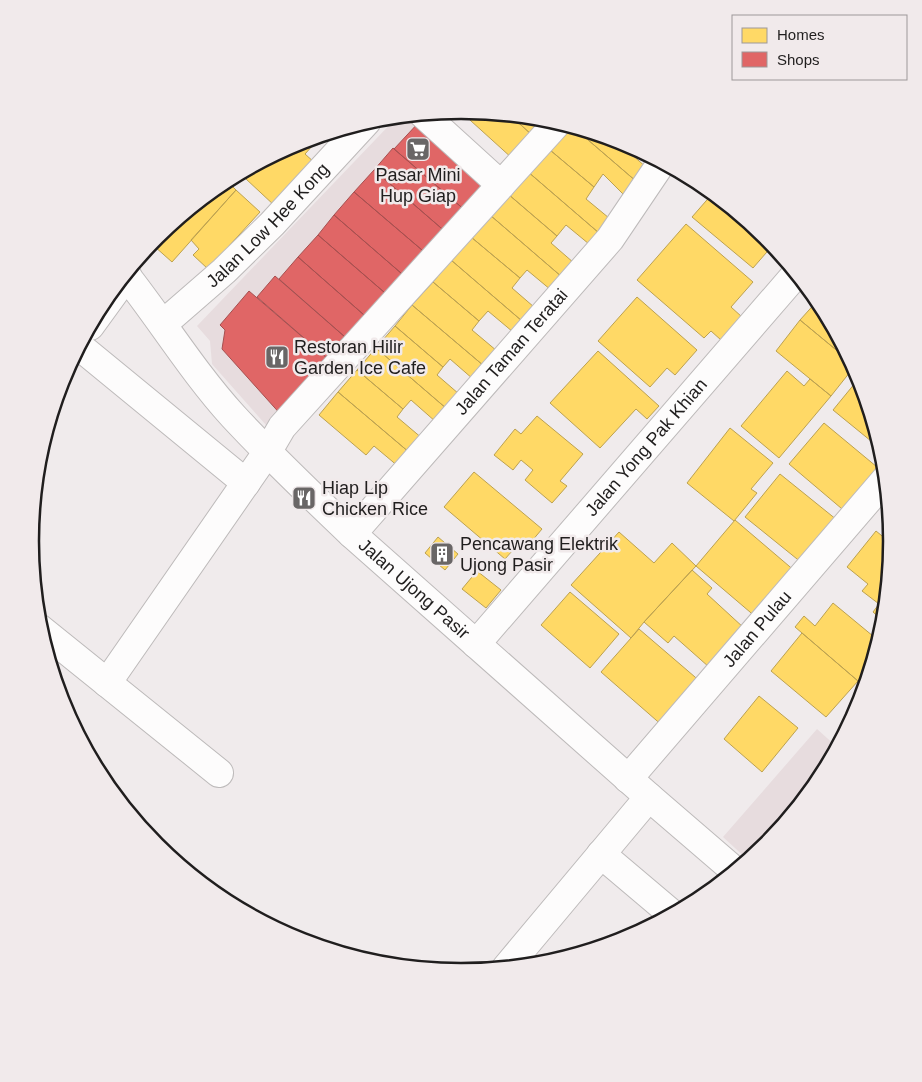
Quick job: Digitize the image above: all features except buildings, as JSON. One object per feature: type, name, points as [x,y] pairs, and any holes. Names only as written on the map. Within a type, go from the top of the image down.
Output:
[{"type":"street","points":[[430,120],[501,185]]},
{"type":"street","points":[[107,683],[268,451],[282,427],[552,129]]},
{"type":"street","name":"Jalan Low Hee Kong","points":[[163,324],[224,272],[265,231],[353,133]]},
{"type":"street","name":"Jalan Taman Teratai","points":[[352,534],[610,239],[658,168]]},
{"type":"street","name":"Jalan Ujong Pasir","points":[[130,279],[233,416],[308,492],[352,534],[648,797],[729,866]]},
{"type":"street","name":"Jalan Yong Pak Khian","points":[[476,644],[792,279]]},
{"type":"street","points":[[84,350],[246,483]]},
{"type":"street","name":"Jalan Pulau","points":[[628,778],[880,486]]},
{"type":"street","points":[[50,637],[219,774]]},
{"type":"street","points":[[512,960],[648,797]]},
{"type":"street","points":[[601,854],[667,910]]},
{"type":"shaded area","points":[[440,120],[508,182],[282,443],[212,364],[210,341],[197,326],[389,125]]},
{"type":"shaded area","points":[[817,729],[832,743],[796,798],[760,840],[743,855],[723,837]]},
{"type":"place","name":"Pasar Mini Hup Giap","points":[[418,149]]},
{"type":"place","name":"Restoran Hilir Garden Ice Cafe","points":[[277,357]]},
{"type":"place","name":"Hiap Lip Chicken Rice","points":[[304,498]]},
{"type":"place","name":"Pencawang Elektrik Ujong Pasir","points":[[442,554]]}]
